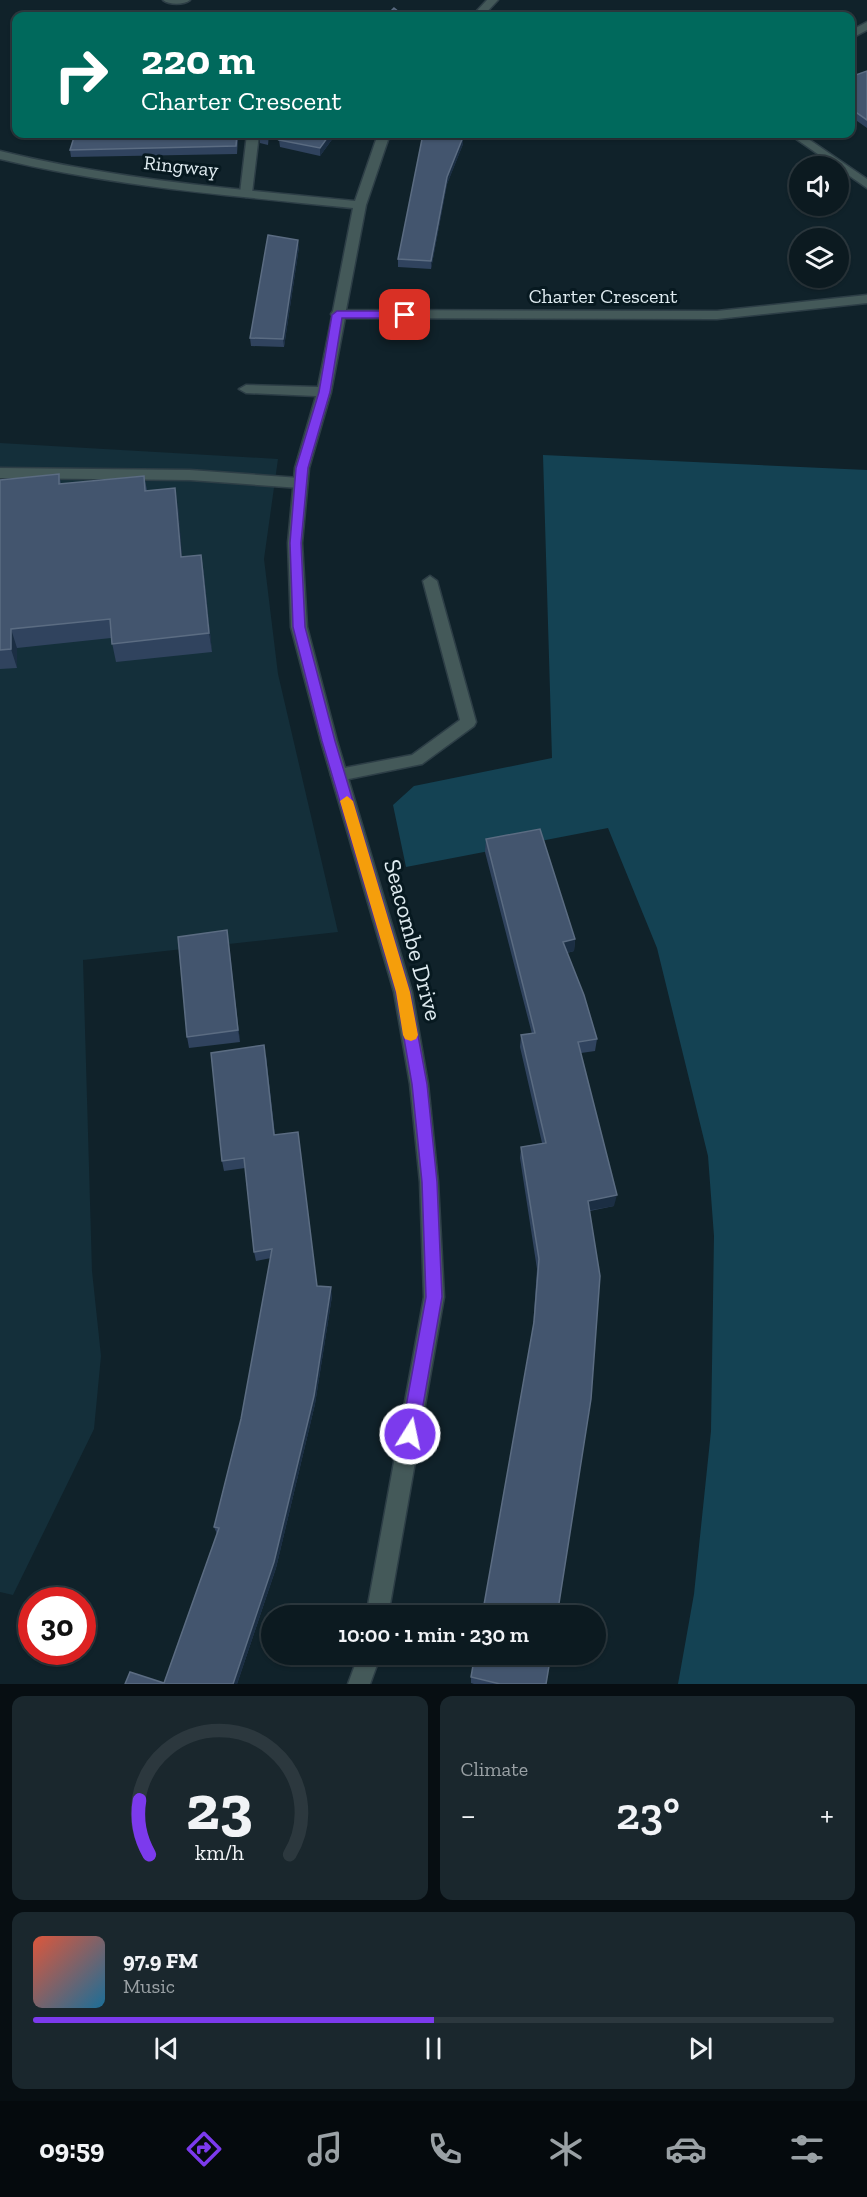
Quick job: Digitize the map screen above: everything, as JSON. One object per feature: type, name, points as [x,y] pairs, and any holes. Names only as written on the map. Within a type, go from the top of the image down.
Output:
[{"type":"street","points":[[168,0],[185,0]]},
{"type":"street","points":[[481,12],[493,0]]},
{"type":"street","points":[[246,193],[253,138]]},
{"type":"street","name":"Seacombe Drive","points":[[379,1605],[434,1297],[429,1182],[419,1084],[403,992],[339,775],[299,627],[296,543],[302,468],[324,392],[360,205],[383,138]]},
{"type":"street","points":[[800,138],[867,184]]},
{"type":"street","name":"Ringway","points":[[0,155],[73,172],[360,205]]},
{"type":"street","name":"Charter Crescent","points":[[337,315],[717,315],[867,299]]},
{"type":"street","points":[[246,389],[324,392]]},
{"type":"street","points":[[0,473],[190,475],[300,483]]},
{"type":"street","points":[[339,775],[416,760],[468,722],[430,581]]},
{"type":"street","points":[[359,1684],[365,1665]]},
{"type":"shaded area","points":[[0,443],[278,459],[264,559],[278,674],[338,932],[83,960],[92,1271],[101,1356],[94,1429],[13,1595],[0,1592]]},
{"type":"shaded area","points":[[543,455],[867,470],[867,1684],[678,1684],[694,1594],[711,1431],[714,1236],[708,1156],[657,948],[608,828],[406,867],[393,805],[414,786],[552,758]]},
{"type":"building","points":[[867,71],[867,120],[855,112],[855,75]]},
{"type":"building","points":[[74,138],[237,138],[236,146],[70,150]]},
{"type":"building","points":[[281,138],[327,138],[320,148],[279,140]]},
{"type":"building","points":[[422,138],[463,138],[447,177],[431,261],[398,259]]},
{"type":"building","points":[[268,235],[298,240],[283,339],[250,338]]},
{"type":"building","points":[[59,474],[59,484],[144,476],[145,491],[175,488],[181,557],[201,555],[209,633],[112,644],[110,619],[11,629],[11,649],[0,650],[0,480]]},
{"type":"building","points":[[540,829],[575,939],[563,942],[584,995],[597,1039],[578,1042],[617,1195],[588,1201],[600,1276],[591,1399],[559,1605],[484,1605],[534,1322],[539,1259],[521,1147],[546,1143],[521,1035],[535,1033],[486,839]]},
{"type":"building","points":[[227,930],[238,1030],[187,1037],[178,937]]},
{"type":"building","points":[[264,1045],[274,1135],[298,1132],[317,1286],[331,1287],[314,1396],[274,1562],[233,1684],[125,1684],[130,1672],[164,1683],[219,1528],[214,1527],[241,1419],[272,1249],[254,1252],[244,1158],[222,1161],[211,1053]]},
{"type":"building","points":[[473,1665],[549,1665],[546,1684],[500,1684],[471,1677]]},
{"type":"slow traffic","points":[[347,801],[403,992],[411,1035]]},
{"type":"route","points":[[405,315],[337,315],[324,392],[302,468],[296,543],[299,627],[329,741],[403,992],[419,1084],[429,1182],[434,1297],[410,1434]]}]
